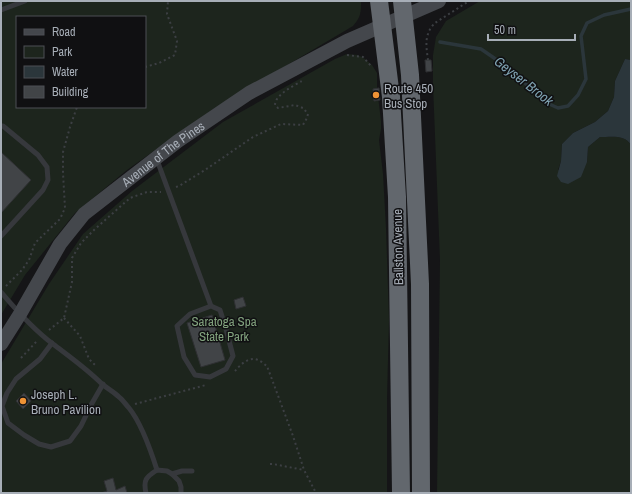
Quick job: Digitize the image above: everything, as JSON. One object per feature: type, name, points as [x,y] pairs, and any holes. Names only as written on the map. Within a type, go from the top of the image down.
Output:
[{"type":"highway","name":"Ballston Avenue","points":[[379,1],[391,97],[397,197],[401,493]]},
{"type":"highway","name":"Ballston Avenue","points":[[402,9],[410,75],[420,284],[421,493]]},
{"type":"street","name":"Avenue of The Pines","points":[[1,344],[60,244],[84,214],[178,141],[249,93],[347,41],[382,26],[402,9],[439,1]]},
{"type":"lane","points":[[1,10],[25,1]]},
{"type":"lane","points":[[1,126],[3,126],[38,155],[47,167],[48,180],[43,190],[1,236]]},
{"type":"lane","points":[[156,158],[211,306],[220,310],[233,356],[226,369],[210,377],[195,375],[184,357],[177,326],[190,314],[211,306]]},
{"type":"lane","points":[[1,291],[20,314],[52,343],[76,360],[119,397],[130,410],[139,425],[151,451],[157,470]]},
{"type":"lane","points":[[52,343],[40,359],[16,379],[6,393],[2,406],[8,423],[39,444],[51,447],[70,441],[81,426],[103,384]]},
{"type":"lane","points":[[146,493],[144,485],[148,476],[157,470],[167,471],[172,474],[181,486],[181,493]]},
{"type":"lane","points":[[172,474],[182,471],[192,471]]},
{"type":"path","points":[[146,67],[159,63],[175,55],[177,41],[167,14],[168,1]]},
{"type":"path","points":[[428,60],[427,34],[431,28],[435,23],[469,1]]},
{"type":"path","points":[[347,55],[363,57],[372,67],[374,72]]},
{"type":"path","points":[[173,188],[205,170],[253,138],[281,124],[303,125],[308,118],[308,114],[303,108],[295,105],[278,108],[274,105],[275,101],[280,95],[303,80]]},
{"type":"path","points":[[1,291],[22,270],[29,260],[35,243],[60,219],[64,208],[62,173],[63,152],[77,108]]},
{"type":"path","points":[[48,330],[64,318],[72,282],[72,258],[81,243],[130,198],[147,192],[162,191]]},
{"type":"path","points":[[64,318],[80,336],[89,359],[98,368]]},
{"type":"path","points":[[21,358],[37,341]]},
{"type":"path","points":[[235,371],[243,362],[252,359],[258,359],[267,366],[304,470],[316,493]]},
{"type":"path","points":[[134,404],[210,384]]},
{"type":"path","points":[[270,464],[304,470]]},
{"type":"green space","points":[[1,1],[361,1],[360,14],[358,20],[353,26],[213,109],[127,170],[75,213],[25,275],[1,315]]},
{"type":"green space","points":[[480,1],[631,1],[631,60],[625,59],[615,81],[614,97],[608,111],[595,122],[573,133],[562,144],[561,161],[558,170],[587,162],[588,147],[600,137],[625,139],[631,145],[631,493],[437,493],[440,260],[433,55],[436,37],[446,21]]},
{"type":"green space","name":"Saratoga Spa State Park","points":[[347,54],[358,55],[365,59],[372,65],[377,73],[377,88],[381,121],[379,140],[383,174],[386,228],[389,320],[387,493],[1,493],[1,364],[49,284],[83,234],[132,191],[223,122],[335,59]]},
{"type":"water","points":[[625,59],[631,60],[631,145],[625,139],[600,137],[588,147],[587,162],[581,177],[568,184],[561,182],[557,176],[561,161],[562,144],[573,133],[595,122],[608,111],[614,97],[615,81]]},
{"type":"building","name":"Route 450 Bus Stop","points":[[425,60],[431,60],[432,71],[426,72]]},
{"type":"building","name":"Route 450 Bus Stop","points":[[379,88],[380,100],[374,101],[373,89]]},
{"type":"building","points":[[1,152],[31,180],[1,213]]},
{"type":"building","points":[[243,297],[246,306],[236,309],[234,300]]},
{"type":"building","points":[[212,315],[225,360],[201,367],[187,323]]},
{"type":"building","name":"Joseph L. Bruno Pavilion","points":[[24,393],[31,401],[23,409],[16,401]]},
{"type":"building","points":[[113,478],[116,490],[125,486],[127,493],[101,493],[107,491],[104,481]]},
{"type":"waterway","name":"Geyser Brook","points":[[440,42],[481,49],[510,69],[547,103],[558,108],[568,106],[578,95],[586,79],[581,36],[587,23],[604,15],[631,9]]},
{"type":"place","name":"Route 450 Bus Stop","points":[[376,95]]},
{"type":"place","name":"Joseph L. Bruno Pavilion","points":[[23,401]]}]
